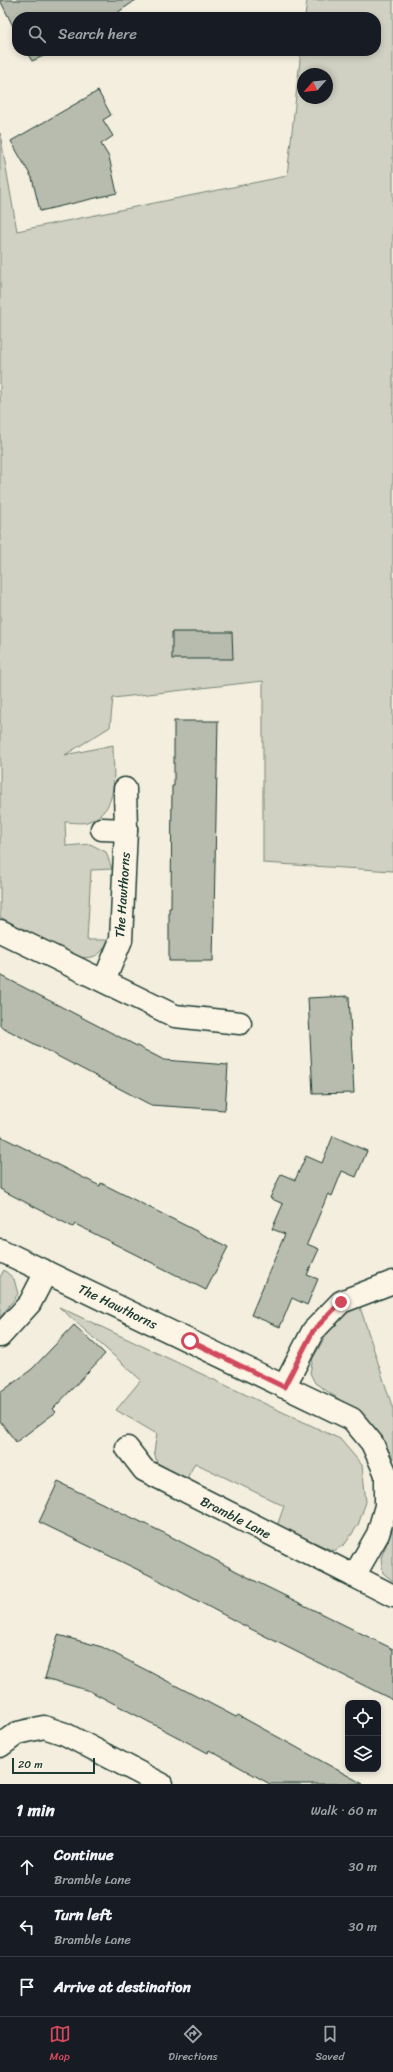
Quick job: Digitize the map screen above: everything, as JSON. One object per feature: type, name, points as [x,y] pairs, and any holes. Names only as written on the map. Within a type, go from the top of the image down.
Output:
[{"type":"street","name":"The Hawthorns","points":[[104,981],[121,940],[126,830],[125,789]]},
{"type":"street","points":[[102,829],[126,830]]},
{"type":"street","points":[[0,931],[174,1016],[240,1023]]},
{"type":"street","name":"The Hawthorns","points":[[0,1250],[284,1387]]},
{"type":"street","points":[[0,1336],[30,1303],[46,1272]]},
{"type":"street","points":[[354,1576],[378,1534],[386,1506],[386,1474],[372,1443],[352,1419],[284,1387],[313,1331],[341,1302],[393,1282]]},
{"type":"street","name":"Bramble Lane","points":[[127,1448],[144,1470],[393,1596]]},
{"type":"street","points":[[0,1746],[18,1733],[44,1727],[65,1734],[161,1784]]},
{"type":"shaded area","points":[[307,0],[393,0],[393,871],[263,863],[263,681],[113,698],[110,727],[65,755],[113,745],[113,790],[105,809],[98,817],[85,823],[65,822],[66,846],[90,844],[106,852],[112,869],[91,870],[87,940],[108,940],[103,950],[93,957],[77,957],[0,917],[0,133],[17,231],[287,176],[297,87],[297,104],[333,104],[333,68],[299,68],[300,56],[381,56],[381,12],[306,12]]},
{"type":"shaded area","points":[[4,1270],[14,1279],[18,1294],[0,1318],[0,1277]]},
{"type":"shaded area","points":[[59,1307],[340,1439],[362,1465],[366,1502],[358,1525],[345,1544],[334,1551],[277,1526],[284,1506],[195,1463],[186,1480],[157,1463],[154,1451],[157,1434],[116,1410],[141,1380]]},
{"type":"shaded area","points":[[360,1307],[393,1409],[393,1465],[386,1443],[362,1415],[315,1383],[310,1373],[313,1358],[326,1335],[350,1310]]},
{"type":"shaded area","points":[[393,1528],[393,1581],[383,1573],[381,1558]]},
{"type":"building","points":[[0,0],[136,0],[118,12],[12,12],[12,24]]},
{"type":"building","points":[[29,56],[44,56],[32,61]]},
{"type":"building","points":[[98,91],[111,115],[103,120],[113,136],[101,144],[109,157],[117,193],[40,211],[32,178],[11,141]]},
{"type":"building","points":[[172,632],[232,632],[233,659],[172,659]]},
{"type":"building","points":[[174,721],[218,721],[213,961],[169,961],[172,786],[174,786]]},
{"type":"building","points":[[0,975],[164,1060],[228,1065],[225,1110],[151,1105],[0,1026]]},
{"type":"building","points":[[349,996],[354,1093],[313,1094],[308,998]]},
{"type":"building","points":[[0,1136],[100,1186],[101,1183],[228,1247],[206,1290],[75,1224],[73,1227],[0,1189]]},
{"type":"building","points":[[333,1136],[367,1151],[356,1177],[342,1171],[332,1196],[328,1194],[307,1244],[319,1249],[307,1275],[318,1279],[307,1305],[292,1298],[280,1327],[251,1315],[285,1234],[272,1229],[283,1204],[270,1198],[281,1174],[295,1180],[306,1156],[322,1163]]},
{"type":"building","points":[[74,1325],[105,1354],[53,1409],[56,1412],[16,1442],[0,1421],[0,1393],[32,1369]]},
{"type":"building","points":[[58,1482],[164,1533],[261,1584],[393,1649],[393,1700],[241,1624],[149,1575],[39,1522]]},
{"type":"building","points":[[58,1635],[102,1647],[236,1717],[238,1715],[363,1784],[270,1784],[209,1750],[208,1753],[90,1691],[45,1678]]},
{"type":"route","points":[[190,1341],[284,1387],[313,1331],[341,1302]]}]
